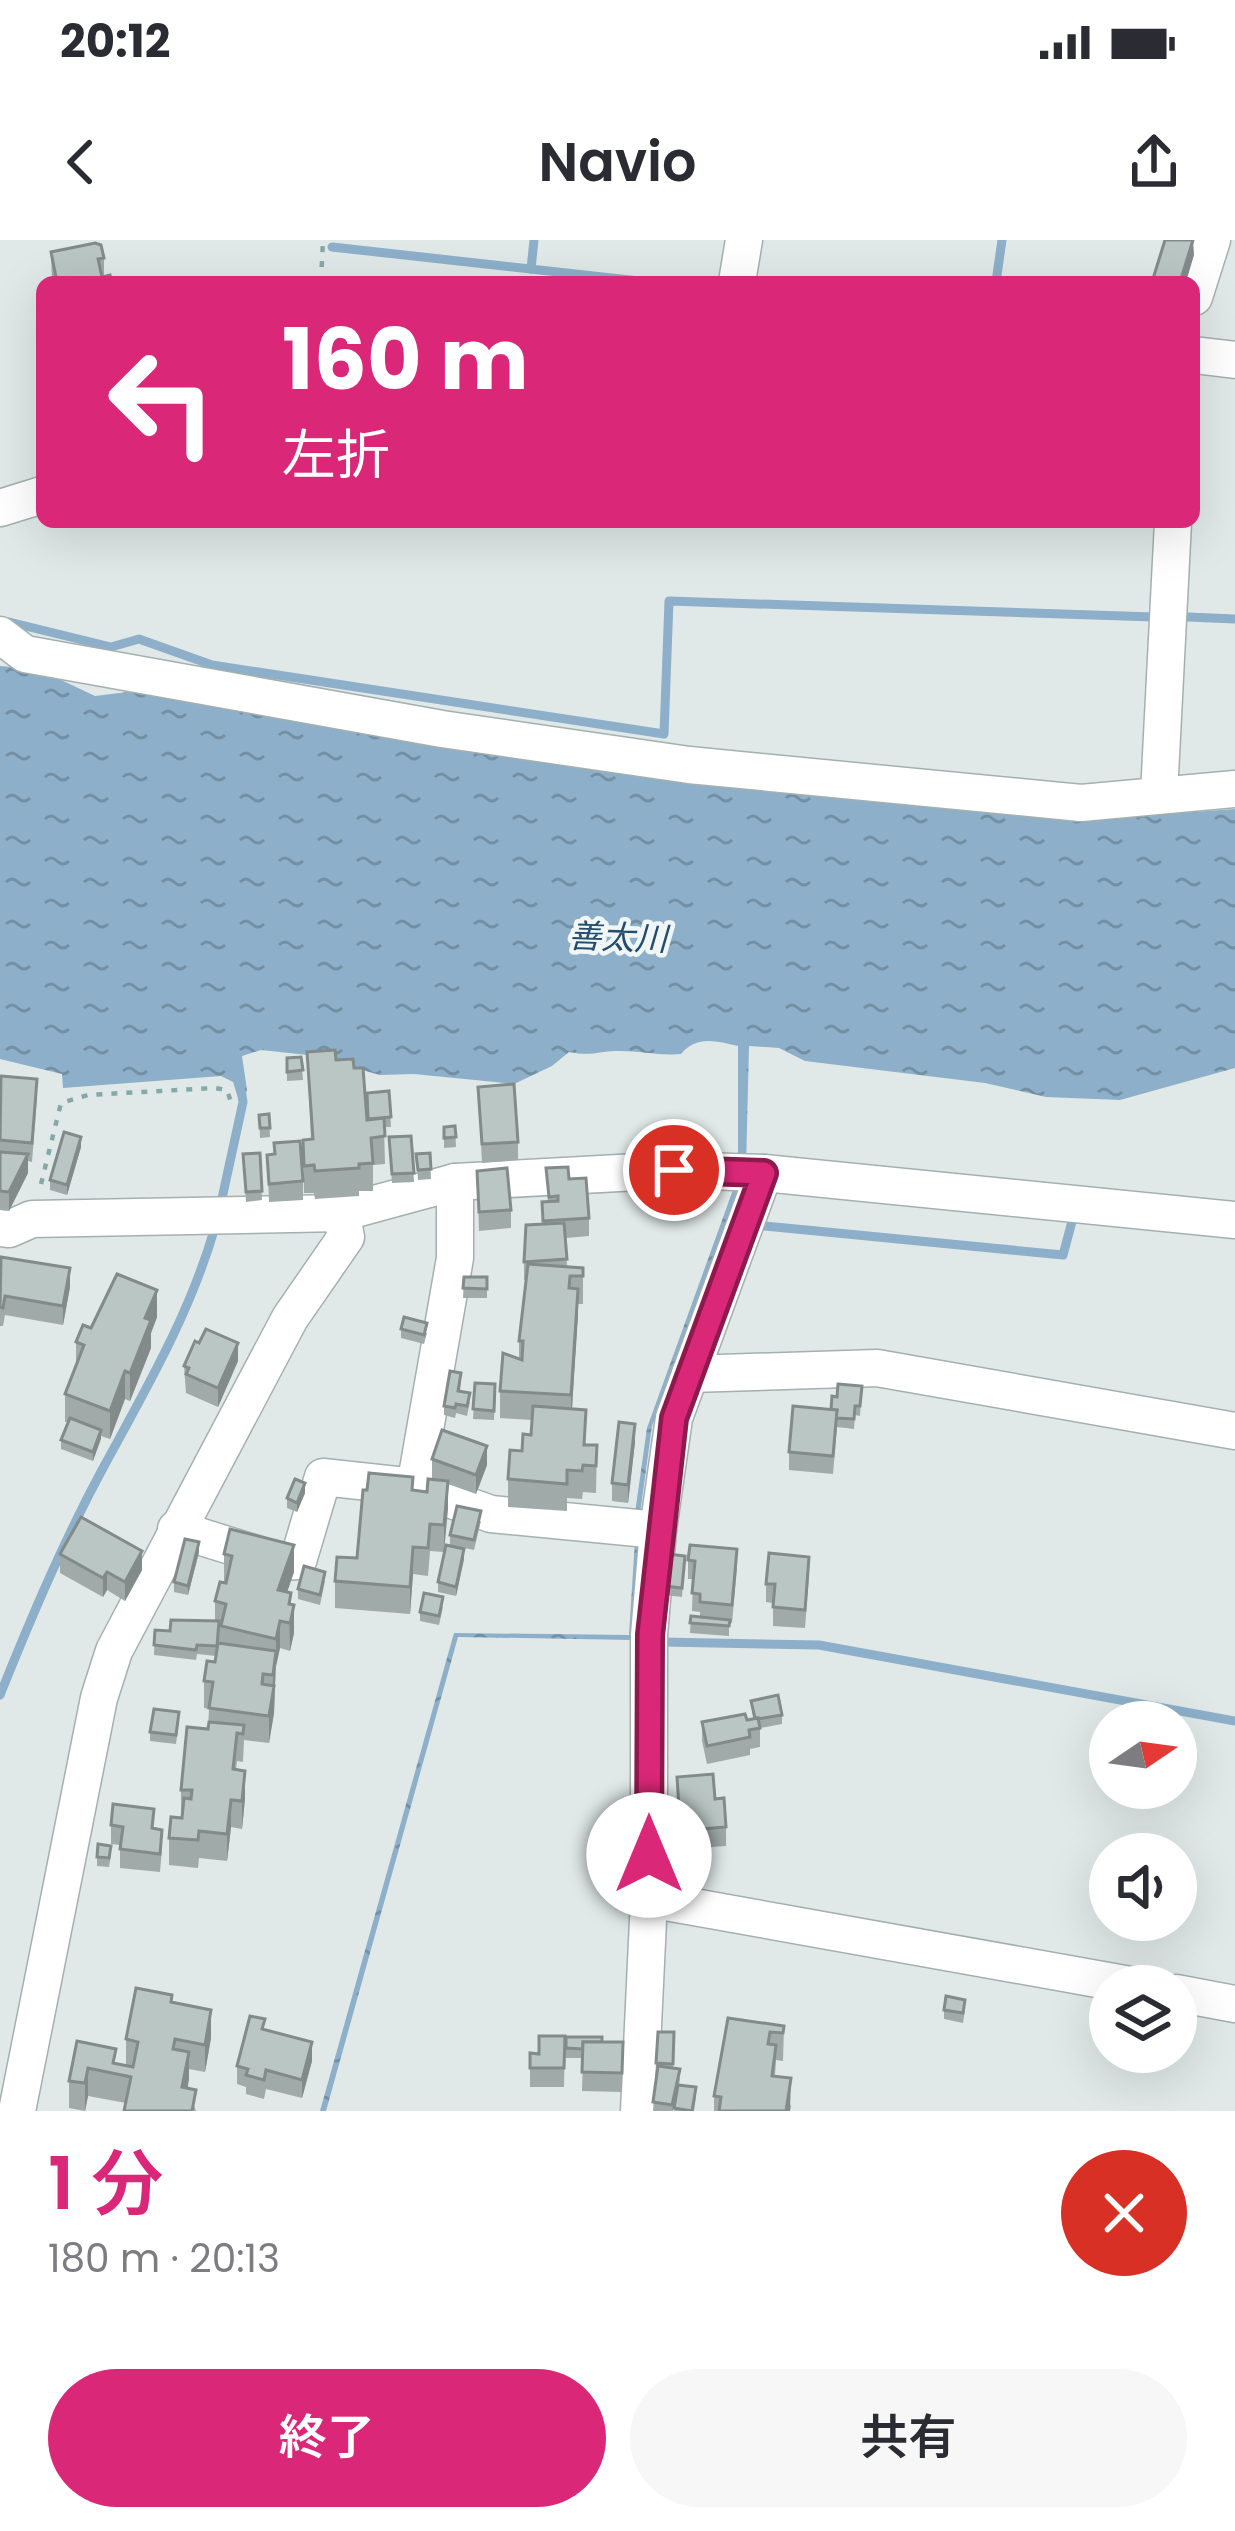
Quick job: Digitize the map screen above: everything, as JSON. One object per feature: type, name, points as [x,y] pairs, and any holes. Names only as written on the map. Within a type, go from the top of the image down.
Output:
[{"type":"street","points":[[738,276],[744,240]]},
{"type":"street","points":[[1200,278],[1212,240]]},
{"type":"street","points":[[1200,357],[1235,360]]},
{"type":"street","points":[[0,508],[36,497]]},
{"type":"street","points":[[1160,794],[1173,528]]},
{"type":"street","points":[[0,635],[25,654],[442,729],[689,765],[1081,803],[1235,789]]},
{"type":"street","points":[[10,1232],[341,1213],[455,1182],[674,1170],[764,1173],[1235,1220]]},
{"type":"street","points":[[639,2111],[649,1899],[650,1635],[658,1530],[674,1418],[764,1173]]},
{"type":"street","points":[[415,1487],[455,1258],[455,1182]]},
{"type":"street","points":[[17,2111],[99,1698],[114,1651],[290,1318],[346,1238],[341,1213]]},
{"type":"street","points":[[690,1374],[878,1368],[1235,1431]]},
{"type":"street","points":[[176,1529],[282,1562],[298,1561],[323,1477],[415,1487],[491,1514],[658,1530]]},
{"type":"street","points":[[649,1899],[1089,1978]]},
{"type":"street","points":[[1197,1997],[1235,2004]]},
{"type":"path","points":[[321,276],[323,240]]},
{"type":"path","points":[[10,1232],[61,1103],[88,1096],[214,1088],[227,1090],[231,1102]]},
{"type":"water","name":"善太川","points":[[0,666],[38,669],[95,696],[144,690],[711,781],[1100,819],[1235,809],[1235,1068],[1120,1100],[1046,1097],[985,1083],[805,1061],[779,1048],[749,1046],[746,1167],[738,1167],[738,1046],[715,1041],[694,1044],[681,1054],[569,1052],[514,1084],[380,1075],[308,1055],[261,1050],[242,1056],[244,1102],[239,1101],[233,1082],[221,1076],[63,1088],[62,1074],[0,1059]]},
{"type":"water","points":[[734,1187],[742,1189],[652,1426],[639,1521],[634,1520],[647,1428]]},
{"type":"water","points":[[635,1540],[632,1640],[458,1637],[326,2111],[320,2111],[454,1633],[629,1635]]},
{"type":"building","points":[[1165,240],[1193,240],[1182,276],[1154,276]]},
{"type":"building","points":[[101,245],[102,276],[56,276],[51,252]]},
{"type":"building","points":[[335,1050],[336,1060],[353,1059],[354,1068],[363,1068],[367,1120],[384,1118],[385,1136],[371,1138],[373,1163],[315,1171],[314,1165],[304,1166],[303,1140],[313,1139],[307,1052]]},
{"type":"building","points":[[301,1057],[303,1070],[287,1072],[287,1058]]},
{"type":"building","points":[[1,1076],[37,1079],[32,1143],[0,1140]]},
{"type":"building","points":[[514,1084],[518,1142],[482,1144],[478,1087]]},
{"type":"building","points":[[389,1091],[391,1117],[368,1119],[367,1093]]},
{"type":"building","points":[[269,1114],[270,1128],[260,1128],[259,1115]]},
{"type":"building","points":[[455,1126],[456,1137],[444,1138],[444,1127]]},
{"type":"building","points":[[64,1132],[81,1137],[67,1185],[50,1180]]},
{"type":"building","points":[[411,1136],[414,1173],[392,1174],[389,1137]]},
{"type":"building","points":[[300,1141],[303,1181],[269,1184],[267,1155],[275,1154],[274,1143]]},
{"type":"building","points":[[0,1152],[28,1154],[9,1192],[0,1191]]},
{"type":"building","points":[[260,1153],[262,1191],[246,1192],[243,1154]]},
{"type":"building","points":[[430,1153],[431,1169],[418,1170],[416,1154]]},
{"type":"building","points":[[568,1167],[569,1179],[586,1178],[589,1218],[543,1221],[542,1202],[558,1201],[558,1196],[549,1197],[546,1168]]},
{"type":"building","points":[[507,1168],[511,1210],[479,1212],[477,1171]]},
{"type":"building","points":[[564,1223],[567,1259],[524,1262],[526,1225]]},
{"type":"building","points":[[1,1257],[70,1268],[63,1306],[5,1296],[0,1307]]},
{"type":"building","points":[[528,1264],[583,1268],[583,1276],[570,1276],[569,1288],[578,1289],[571,1395],[500,1391],[503,1353],[522,1360],[523,1341],[519,1341]]},
{"type":"building","points":[[117,1274],[157,1290],[145,1318],[151,1320],[110,1411],[65,1394],[84,1345],[76,1342],[83,1325],[91,1328]]},
{"type":"building","points":[[464,1277],[487,1277],[487,1289],[463,1288]]},
{"type":"building","points":[[404,1317],[427,1323],[424,1335],[401,1329]]},
{"type":"building","points":[[206,1329],[238,1343],[218,1388],[186,1374],[189,1368],[184,1366]]},
{"type":"building","points":[[450,1371],[461,1373],[458,1391],[470,1393],[467,1406],[444,1406]]},
{"type":"building","points":[[475,1383],[495,1384],[494,1411],[473,1409]]},
{"type":"building","points":[[838,1384],[862,1386],[854,1419],[836,1418],[837,1410],[831,1410]]},
{"type":"building","points":[[533,1406],[586,1410],[584,1445],[597,1445],[596,1466],[567,1470],[567,1484],[508,1479],[510,1450],[522,1451],[523,1434],[531,1435]]},
{"type":"building","points":[[793,1406],[837,1410],[833,1456],[789,1452]]},
{"type":"building","points":[[70,1418],[101,1430],[93,1452],[61,1440]]},
{"type":"building","points":[[619,1422],[635,1424],[628,1485],[612,1483]]},
{"type":"building","points":[[442,1430],[487,1446],[476,1475],[432,1459]]},
{"type":"building","points":[[369,1473],[413,1477],[412,1490],[427,1492],[428,1479],[448,1481],[444,1525],[430,1524],[428,1548],[413,1547],[410,1587],[335,1581],[337,1557],[357,1558]]},
{"type":"building","points":[[295,1479],[305,1483],[297,1503],[287,1498]]},
{"type":"building","points":[[457,1506],[481,1511],[474,1540],[450,1535]]},
{"type":"building","points":[[81,1517],[142,1551],[125,1582],[107,1572],[103,1578],[60,1554]]},
{"type":"building","points":[[230,1529],[294,1545],[278,1590],[291,1593],[289,1604],[294,1605],[290,1623],[280,1621],[276,1639],[221,1626],[226,1604],[215,1601],[220,1582],[226,1583],[232,1556],[224,1554]]},
{"type":"building","points":[[185,1539],[199,1542],[188,1586],[174,1582]]},
{"type":"building","points":[[446,1545],[464,1549],[456,1587],[438,1582]]},
{"type":"building","points":[[690,1545],[737,1549],[732,1605],[700,1602],[700,1594],[692,1593],[695,1561],[688,1560]]},
{"type":"building","points":[[769,1553],[809,1557],[805,1610],[773,1607],[775,1584],[766,1584]]},
{"type":"building","points":[[668,1554],[685,1556],[682,1588],[665,1586]]},
{"type":"building","points":[[304,1566],[325,1572],[320,1595],[298,1589]]},
{"type":"building","points":[[424,1593],[443,1597],[439,1616],[420,1612]]},
{"type":"building","points":[[691,1616],[730,1620],[729,1626],[690,1623]]},
{"type":"building","points":[[171,1620],[219,1621],[217,1646],[197,1645],[196,1650],[154,1645],[155,1630],[170,1631]]},
{"type":"building","points":[[218,1643],[276,1651],[273,1675],[263,1674],[262,1684],[274,1686],[269,1716],[209,1708],[213,1682],[204,1681],[207,1661],[215,1662]]},
{"type":"building","points":[[778,1695],[782,1715],[755,1718],[751,1701]]},
{"type":"building","points":[[154,1709],[179,1712],[176,1735],[150,1732]]},
{"type":"building","points":[[745,1714],[747,1720],[758,1718],[760,1728],[749,1730],[750,1737],[707,1746],[702,1722]]},
{"type":"building","points":[[209,1722],[244,1725],[243,1734],[237,1733],[233,1769],[245,1771],[242,1801],[231,1800],[227,1834],[199,1831],[198,1840],[169,1838],[171,1817],[182,1818],[184,1798],[191,1799],[192,1790],[181,1790],[187,1727],[208,1729]]},
{"type":"building","points":[[713,1774],[715,1799],[724,1798],[726,1827],[665,1832],[664,1810],[679,1808],[677,1777]]},
{"type":"building","points":[[113,1804],[154,1809],[152,1828],[162,1830],[160,1854],[120,1849],[123,1827],[111,1825]]},
{"type":"building","points":[[98,1844],[111,1846],[109,1858],[97,1857]]},
{"type":"building","points":[[136,1988],[211,2010],[205,2045],[175,2039],[173,2049],[189,2052],[182,2087],[196,2090],[192,2111],[124,2111],[131,2077],[88,2068],[85,2083],[69,2081],[77,2041],[116,2049],[113,2063],[133,2067],[138,2042],[126,2039]]},
{"type":"building","points":[[946,1996],[965,2000],[963,2013],[944,2010]]},
{"type":"building","points":[[250,2016],[265,2019],[262,2029],[312,2042],[302,2080],[266,2070],[264,2080],[246,2075],[248,2069],[237,2066]]},
{"type":"building","points":[[728,2018],[784,2026],[783,2033],[770,2032],[768,2044],[776,2045],[772,2076],[791,2078],[786,2111],[719,2111],[721,2097],[714,2096]]},
{"type":"building","points":[[658,2032],[674,2032],[673,2064],[656,2063]]},
{"type":"building","points":[[539,2036],[565,2036],[564,2068],[530,2068],[530,2053],[539,2054]]},
{"type":"building","points":[[566,2037],[602,2037],[602,2042],[583,2042],[583,2049],[566,2048]]},
{"type":"building","points":[[583,2042],[623,2042],[622,2073],[582,2072]]},
{"type":"building","points":[[658,2066],[680,2069],[672,2105],[653,2102]]},
{"type":"building","points":[[678,2085],[696,2087],[692,2111],[674,2108]]},
{"type":"waterway","points":[[531,269],[534,240]]},
{"type":"waterway","points":[[997,276],[1002,240]]},
{"type":"waterway","points":[[332,247],[594,276]]},
{"type":"waterway","points":[[9,622],[111,647],[139,639],[212,665],[664,734],[669,601],[1154,617]]},
{"type":"waterway","points":[[1188,617],[1235,619]]},
{"type":"waterway","points":[[221,1203],[243,1102],[241,1090]]},
{"type":"waterway","points":[[765,1226],[1063,1255],[1074,1214]]},
{"type":"waterway","points":[[0,1695],[74,1524],[180,1321],[215,1227]]},
{"type":"waterway","points":[[662,1642],[819,1645],[1235,1721]]},
{"type":"route","points":[[649,1855],[650,1635],[674,1418],[764,1173],[674,1170]]}]
